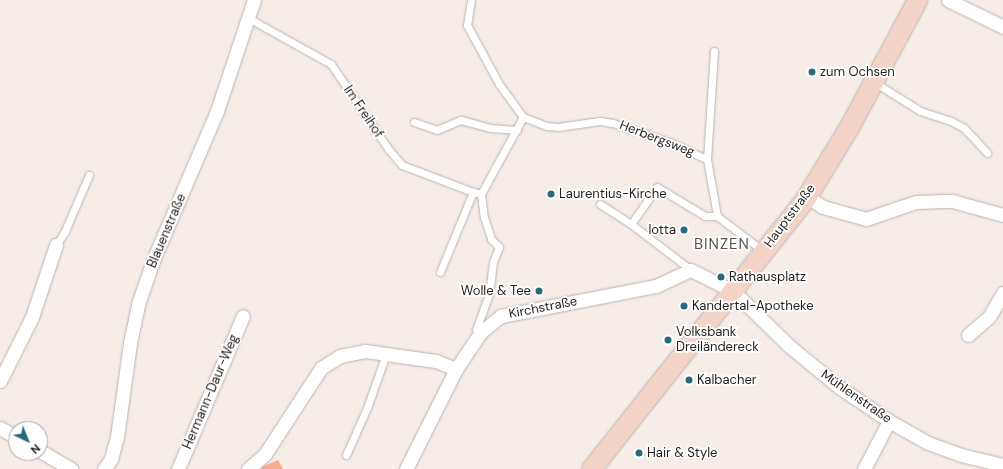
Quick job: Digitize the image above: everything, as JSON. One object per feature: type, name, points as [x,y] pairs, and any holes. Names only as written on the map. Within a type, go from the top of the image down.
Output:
[{"type":"main road","name":"Hauptstraße","points":[[591,469],[807,196],[874,82],[917,0]]},
{"type":"street","name":"Blauenstraße","points":[[104,469],[111,459],[117,437],[130,343],[138,304],[154,258],[207,137],[250,19],[254,0]]},
{"type":"street","points":[[948,0],[1003,28]]},
{"type":"street","points":[[807,196],[823,207],[866,219],[916,202],[952,201],[1003,215]]},
{"type":"street","points":[[0,381],[32,317],[56,245]]},
{"type":"street","name":"Kirchstraße","points":[[406,469],[456,369],[481,332],[501,316],[656,286],[691,270]]},
{"type":"street","name":"Mühlenstraße","points":[[691,270],[733,291],[788,345],[839,387],[889,421],[928,443],[961,455],[1003,464]]},
{"type":"street","points":[[968,335],[989,317],[1003,292]]},
{"type":"street","name":"Hermann-Daur-Weg","points":[[178,469],[243,316]]},
{"type":"street","points":[[248,469],[265,454],[321,368],[340,356],[365,351],[436,361],[456,369]]},
{"type":"street","points":[[864,469],[889,421]]},
{"type":"street","points":[[48,456],[71,469]]},
{"type":"lane","points":[[471,0],[467,24],[499,84],[523,117],[481,194],[484,217],[491,239],[499,247],[494,262],[489,294],[476,329],[481,332]]},
{"type":"lane","name":"Im Freihof","points":[[250,19],[331,64],[394,158],[402,165],[481,194]]},
{"type":"lane","name":"Herbergsweg","points":[[523,117],[547,126],[600,121],[613,122],[672,143],[707,159],[714,51]]},
{"type":"lane","points":[[874,82],[920,111],[950,121],[964,128],[987,153]]},
{"type":"lane","points":[[414,122],[437,130],[461,120],[490,128],[517,130]]},
{"type":"lane","points":[[707,159],[717,216]]},
{"type":"lane","points":[[56,245],[65,231],[89,175]]},
{"type":"lane","points":[[631,224],[657,187],[705,216],[717,216],[763,251]]},
{"type":"lane","points":[[440,272],[473,192]]},
{"type":"lane","points":[[600,204],[631,224],[691,270]]},
{"type":"lane","points":[[346,455],[367,408],[386,354]]},
{"type":"shaded area","points":[[278,460],[283,469],[260,469],[264,466]]},
{"type":"place","name":"zum Ochsen","points":[[812,72]]},
{"type":"place","name":"Laurentius-Kirche","points":[[551,194]]},
{"type":"place","name":"lotta","points":[[684,230]]},
{"type":"place","name":"Rathausplatz","points":[[721,277]]},
{"type":"place","name":"Wolle & Tee","points":[[539,291]]},
{"type":"place","name":"Kandertal-Apotheke","points":[[684,306]]},
{"type":"place","name":"Volksbank Dreiländereck","points":[[668,340]]},
{"type":"place","name":"Kalbacher","points":[[689,380]]},
{"type":"place","name":"Hair & Style","points":[[639,453]]},
{"type":"district","name":"BINZEN","points":[[722,245]]}]
